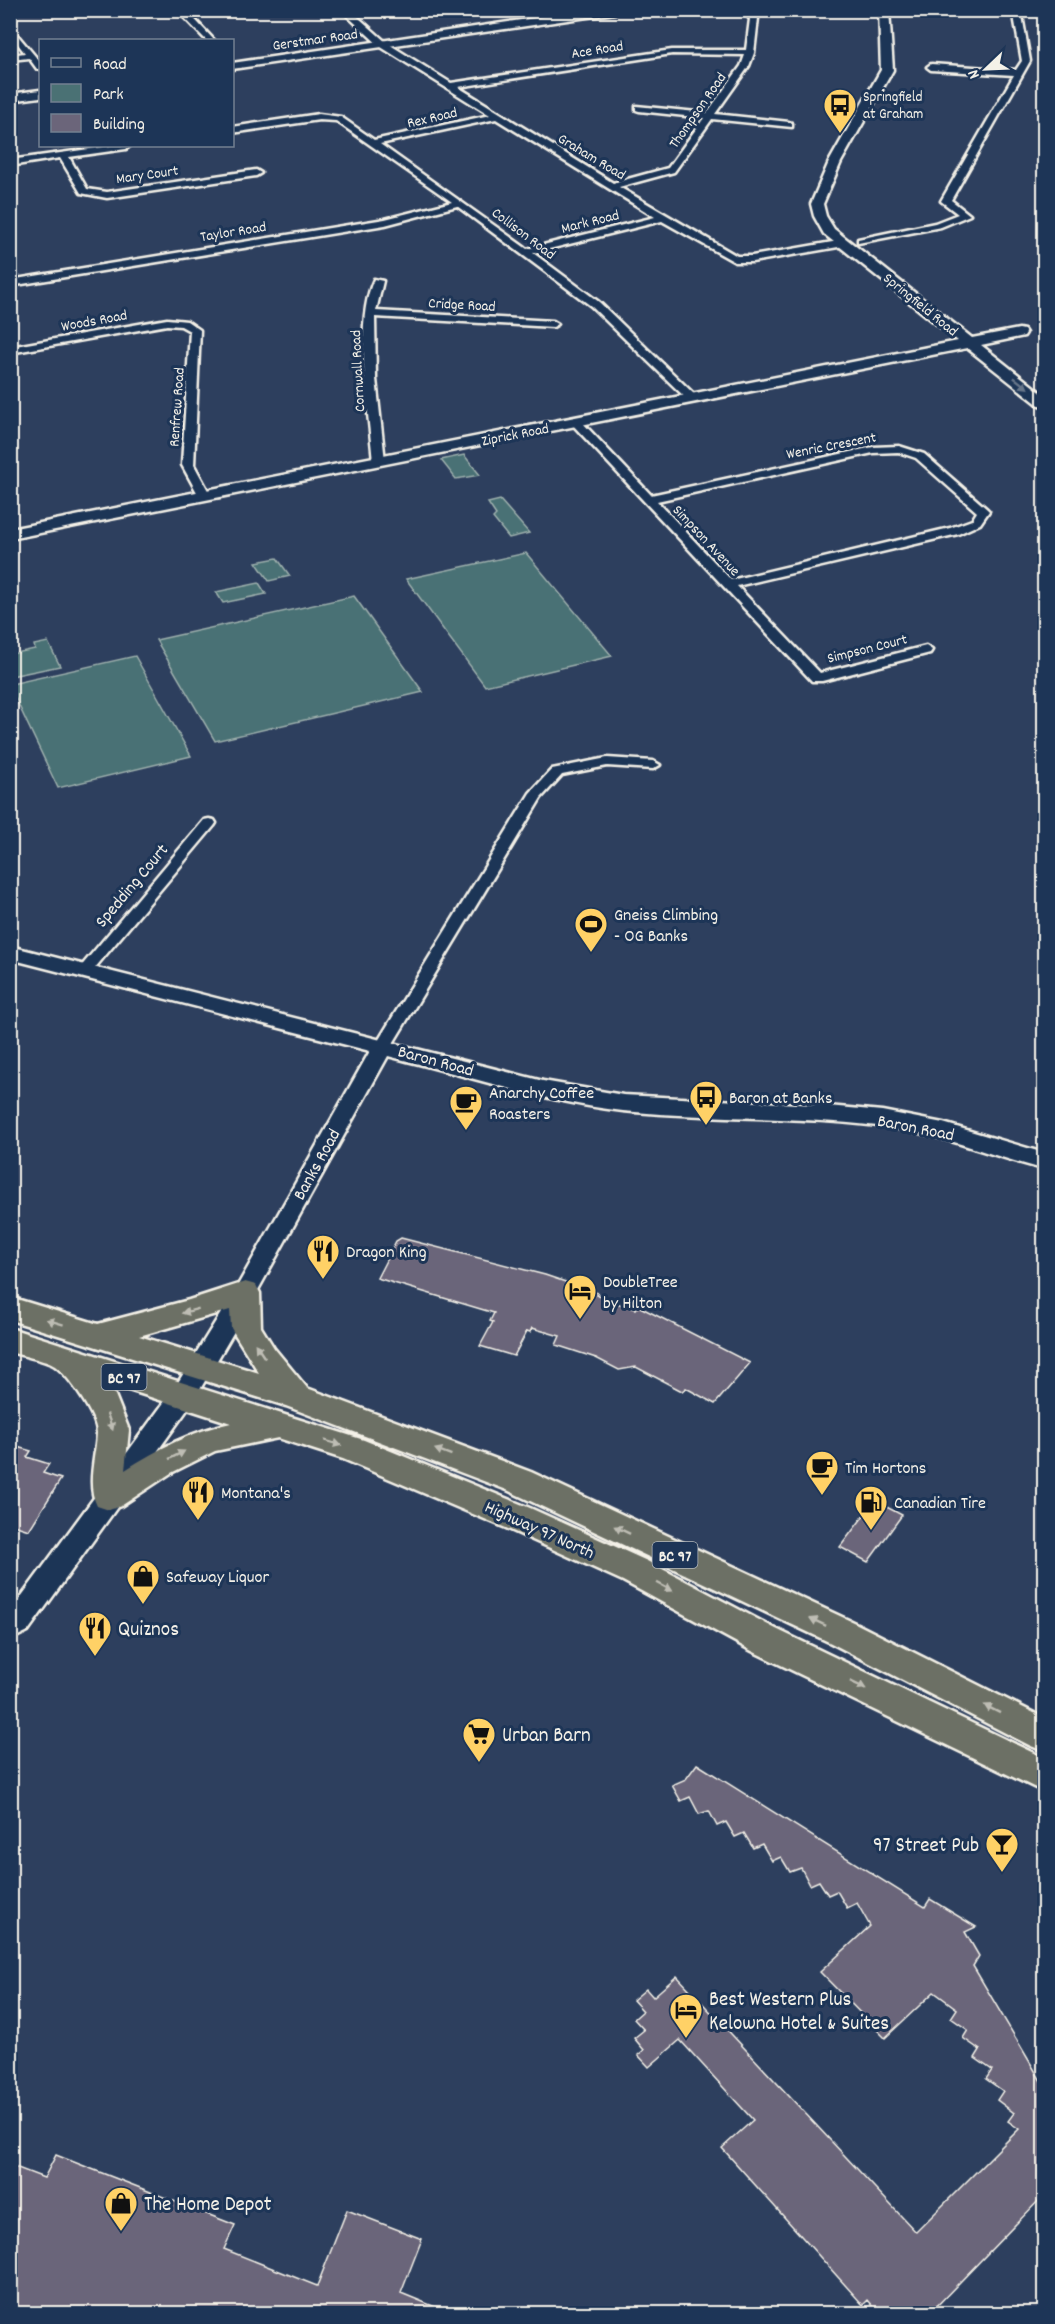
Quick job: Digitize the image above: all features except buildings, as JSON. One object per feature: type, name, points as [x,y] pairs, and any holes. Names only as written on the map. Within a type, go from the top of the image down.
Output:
[{"type":"highway","points":[[99,1335],[193,1311],[245,1293],[246,1328],[263,1356],[296,1397]]},
{"type":"highway","name":"Highway 97 North","points":[[10,1308],[296,1397],[519,1481],[843,1634],[1044,1735]]},
{"type":"highway","name":"Highway 97 North","points":[[10,1341],[353,1449],[603,1557],[764,1640],[1032,1769]]},
{"type":"highway","points":[[65,1358],[99,1395],[113,1430],[109,1466],[109,1497]]},
{"type":"highway","points":[[109,1497],[160,1464],[208,1440],[277,1425]]},
{"type":"highway","points":[[1032,1769],[1044,1794]]},
{"type":"street","points":[[181,10],[209,39]]},
{"type":"street","name":"Graham Road","points":[[345,10],[384,45],[663,218],[735,259],[752,259],[844,243]]},
{"type":"street","name":"Gerstmar Road","points":[[234,65],[615,10]]},
{"type":"street","name":"Thompson Road","points":[[612,186],[671,170],[745,66],[750,53],[754,18],[744,10]]},
{"type":"street","name":"Springfield Road","points":[[884,10],[887,70],[834,162],[817,204],[820,216],[829,231],[1044,402]]},
{"type":"street","points":[[861,241],[938,225],[965,215],[946,201],[1017,73],[1026,61],[1017,10]]},
{"type":"street","points":[[10,28],[39,66]]},
{"type":"street","name":"Ace Road","points":[[449,86],[672,52],[750,53]]},
{"type":"street","points":[[10,58],[31,55]]},
{"type":"street","points":[[931,67],[1017,73]]},
{"type":"street","points":[[10,98],[39,94]]},
{"type":"street","points":[[639,108],[789,125]]},
{"type":"street","name":"Rex Road","points":[[373,143],[496,116]]},
{"type":"street","name":"Collison Road","points":[[234,130],[319,117],[338,119],[459,203],[595,304],[693,399]]},
{"type":"street","points":[[10,163],[119,147]]},
{"type":"street","name":"Mary Court","points":[[63,155],[84,192],[107,195],[256,173]]},
{"type":"street","name":"Springfield Road","points":[[822,196],[840,222],[861,241],[1044,385]]},
{"type":"street","name":"Taylor Road","points":[[10,283],[385,222],[459,203]]},
{"type":"street","name":"Mark Road","points":[[525,252],[663,218]]},
{"type":"street","name":"Cornwall Road","points":[[378,281],[370,314],[371,379],[379,461]]},
{"type":"street","name":"Cridge Road","points":[[370,314],[553,324]]},
{"type":"street","name":"Woods Road","points":[[10,350],[167,322],[183,322]]},
{"type":"street","name":"Renfrew Road","points":[[183,322],[195,330],[196,340],[188,465],[205,496]]},
{"type":"street","name":"Ziprick Road","points":[[10,534],[1019,333]]},
{"type":"street","points":[[924,353],[966,355],[997,364]]},
{"type":"street","name":"Simpson Avenue","points":[[576,422],[817,678]]},
{"type":"street","name":"Wenric Crescent","points":[[649,499],[873,450],[899,449],[920,456],[983,511],[976,522],[954,531],[728,584]]},
{"type":"street","name":"Simpson Court","points":[[817,678],[926,650]]},
{"type":"street","name":"Banks Road","points":[[10,1629],[18,1623],[183,1396],[245,1293],[384,1046],[534,796],[557,772],[607,762],[653,765]]},
{"type":"street","name":"Spedding Court","points":[[84,972],[208,823]]},
{"type":"street","name":"Baron Road","points":[[10,952],[543,1088],[621,1103],[704,1108],[791,1109],[884,1119],[970,1138],[1044,1161]]},
{"type":"green space","points":[[464,455],[480,475],[456,479],[441,460]]},
{"type":"green space","points":[[500,500],[529,533],[509,538],[493,518],[496,515],[488,503]]},
{"type":"green space","points":[[526,553],[612,656],[485,686],[406,579]]},
{"type":"green space","points":[[277,558],[290,576],[269,581],[256,562]]},
{"type":"green space","points":[[259,583],[266,594],[223,603],[216,592]]},
{"type":"green space","points":[[354,596],[423,692],[215,741],[156,640]]},
{"type":"green space","points":[[48,642],[60,666],[11,676],[11,654],[35,649],[34,645]]},
{"type":"green space","points":[[135,656],[191,756],[58,788],[11,689],[11,684]]},
{"type":"place","name":"Springfield at Graham","points":[[840,134]]},
{"type":"place","name":"Gneiss Climbing - OG Banks","points":[[591,953]]},
{"type":"place","name":"Baron at Banks","points":[[706,1126]]},
{"type":"place","name":"Anarchy Coffee Roasters","points":[[466,1131]]},
{"type":"place","name":"Dragon King","points":[[323,1280]]},
{"type":"place","name":"DoubleTree by Hilton","points":[[580,1320]]},
{"type":"place","name":"Tim Hortons","points":[[822,1496]]},
{"type":"place","name":"Montana's","points":[[198,1521]]},
{"type":"place","name":"Canadian Tire","points":[[871,1531]]},
{"type":"place","name":"Safeway Liquor","points":[[143,1605]]},
{"type":"place","name":"Quiznos","points":[[95,1657]]},
{"type":"place","name":"Urban Barn","points":[[479,1763]]},
{"type":"place","name":"97 Street Pub","points":[[1002,1873]]},
{"type":"place","name":"Best Western Plus Kelowna Hotel & Suites","points":[[686,2039]]},
{"type":"place","name":"The Home Depot","points":[[121,2232]]}]
